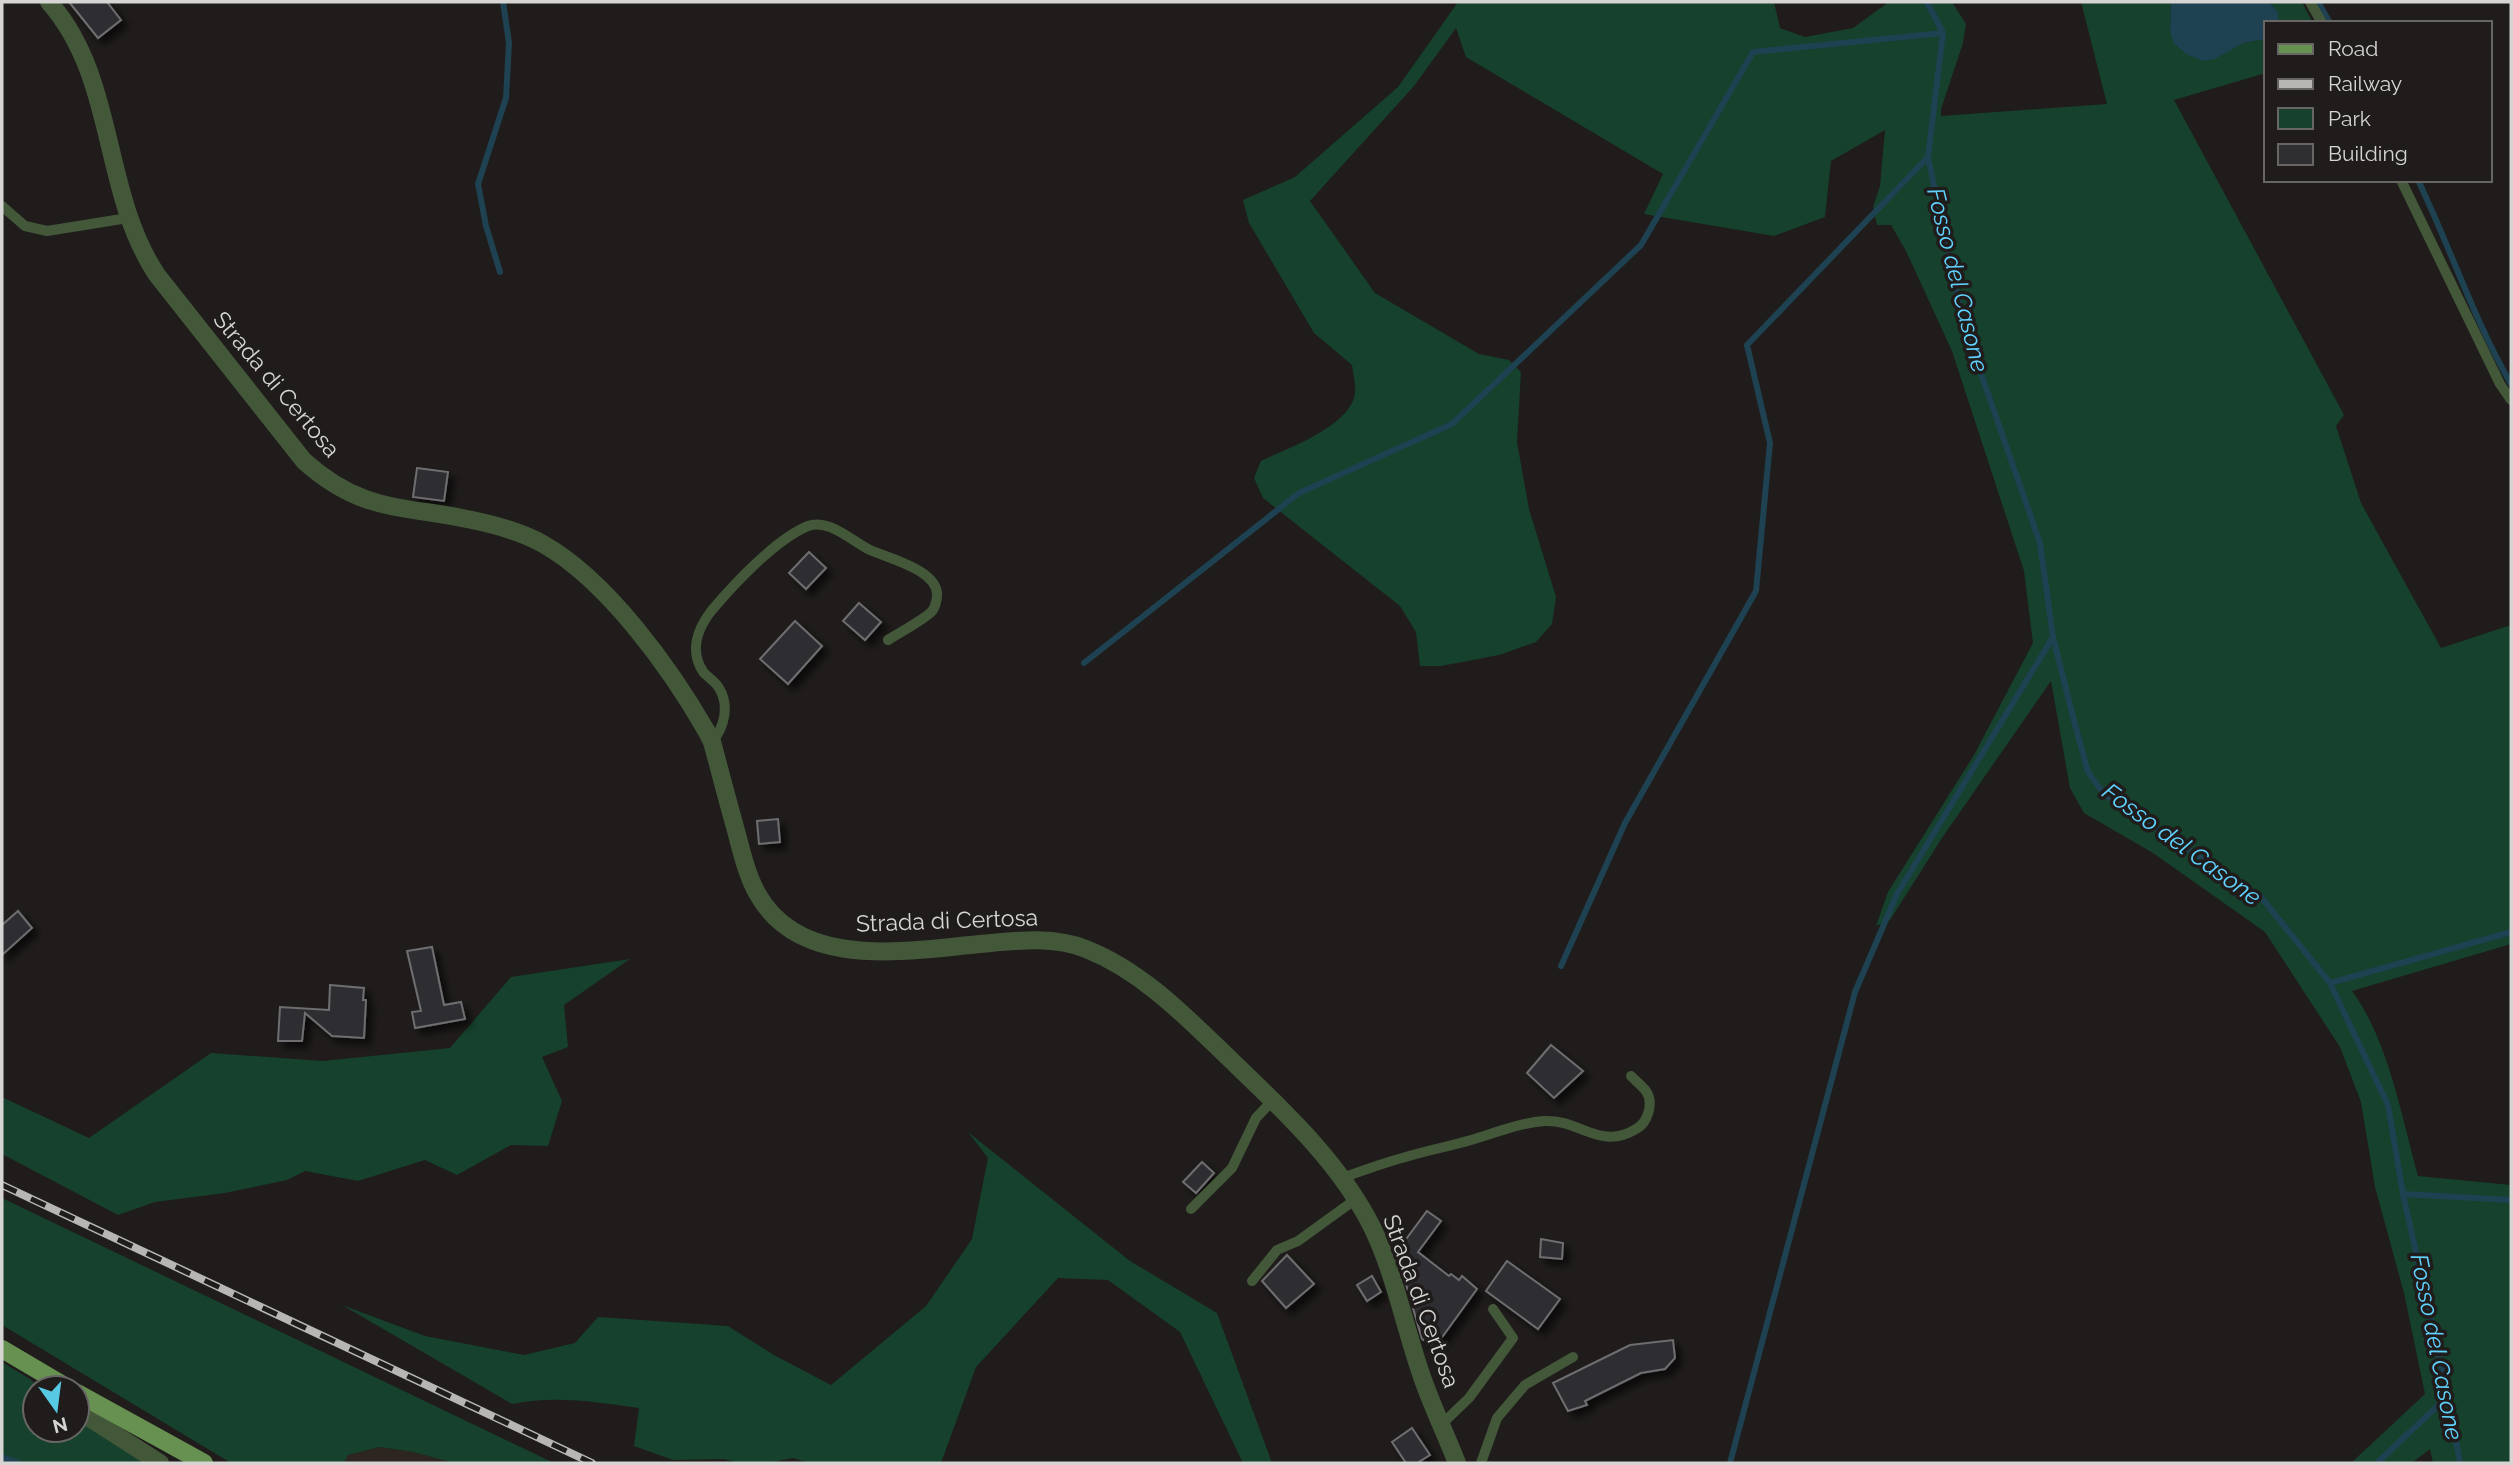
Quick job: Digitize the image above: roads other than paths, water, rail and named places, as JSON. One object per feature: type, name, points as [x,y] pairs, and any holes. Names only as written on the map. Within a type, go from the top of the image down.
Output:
[{"type":"main road","points":[[2,1349],[45,1374]]},
{"type":"main road","points":[[91,1401],[204,1463]]},
{"type":"main road","points":[[126,1422],[180,1463]]},
{"type":"street","name":"Strada di Certosa","points":[[49,2],[76,38],[86,61],[102,110],[128,218],[144,256],[304,461],[327,480],[360,499],[471,520],[530,538],[554,551],[595,585],[636,630],[701,722],[712,742],[749,875],[764,904],[788,929],[815,942],[865,951],[923,950],[1025,941],[1063,942],[1116,963],[1157,992],[1273,1100],[1342,1178],[1356,1199],[1380,1247],[1421,1374],[1457,1463]]},
{"type":"street","points":[[38,1370],[41,1374]]},
{"type":"street","points":[[91,1419],[160,1463]]},
{"type":"lane","points":[[2310,2],[2321,21]]},
{"type":"lane","points":[[2402,182],[2500,384],[2511,400]]},
{"type":"lane","points":[[2,206],[25,226],[47,231],[128,218]]},
{"type":"lane","points":[[712,742],[722,730],[725,705],[719,688],[703,672],[695,651],[699,629],[712,611],[750,571],[786,538],[810,524],[832,527],[871,551],[909,564],[937,589],[932,611],[888,640]]},
{"type":"lane","points":[[1342,1178],[1407,1156],[1500,1130],[1544,1121],[1560,1121],[1603,1138],[1616,1137],[1639,1129],[1646,1119],[1650,1104],[1647,1093],[1631,1076]]},
{"type":"lane","points":[[1191,1209],[1232,1168],[1256,1118],[1273,1100]]},
{"type":"lane","points":[[1252,1280],[1277,1250],[1298,1241],[1356,1199]]},
{"type":"lane","points":[[1442,1424],[1469,1398],[1513,1338],[1493,1309]]},
{"type":"lane","points":[[1481,1463],[1497,1418],[1525,1385],[1573,1357]]},
{"type":"water","points":[[2171,2],[2269,2],[2278,12],[2278,21],[2264,21],[2264,39],[2243,43],[2215,59],[2203,61],[2186,54],[2173,42],[2170,31]]},
{"type":"waterway","points":[[500,272],[486,226],[478,184],[506,98],[509,43],[503,2]]},
{"type":"waterway","name":"Fosso del Casone","points":[[1927,2],[1943,33],[1928,157],[1963,322],[2040,543],[2053,637],[2088,772],[2104,794],[2261,897],[2330,983],[2388,1105],[2403,1194],[2448,1396],[2460,1463]]},
{"type":"waterway","points":[[2318,2],[2329,21]]},
{"type":"waterway","points":[[1084,663],[1299,493],[1452,424],[1641,245],[1753,52],[1943,33]]},
{"type":"waterway","points":[[1561,966],[1625,823],[1756,591],[1770,443],[1747,345],[1928,157]]},
{"type":"waterway","points":[[2419,182],[2485,335],[2511,384]]},
{"type":"waterway","points":[[1730,1463],[1855,992],[1897,894],[2053,637]]},
{"type":"waterway","points":[[2330,983],[2511,932]]},
{"type":"waterway","points":[[2403,1194],[2511,1200]]},
{"type":"waterway","points":[[2377,1463],[2448,1396]]},
{"type":"waterway","points":[[2,1457],[19,1463]]},
{"type":"railway","points":[[2,1185],[592,1463]]}]
